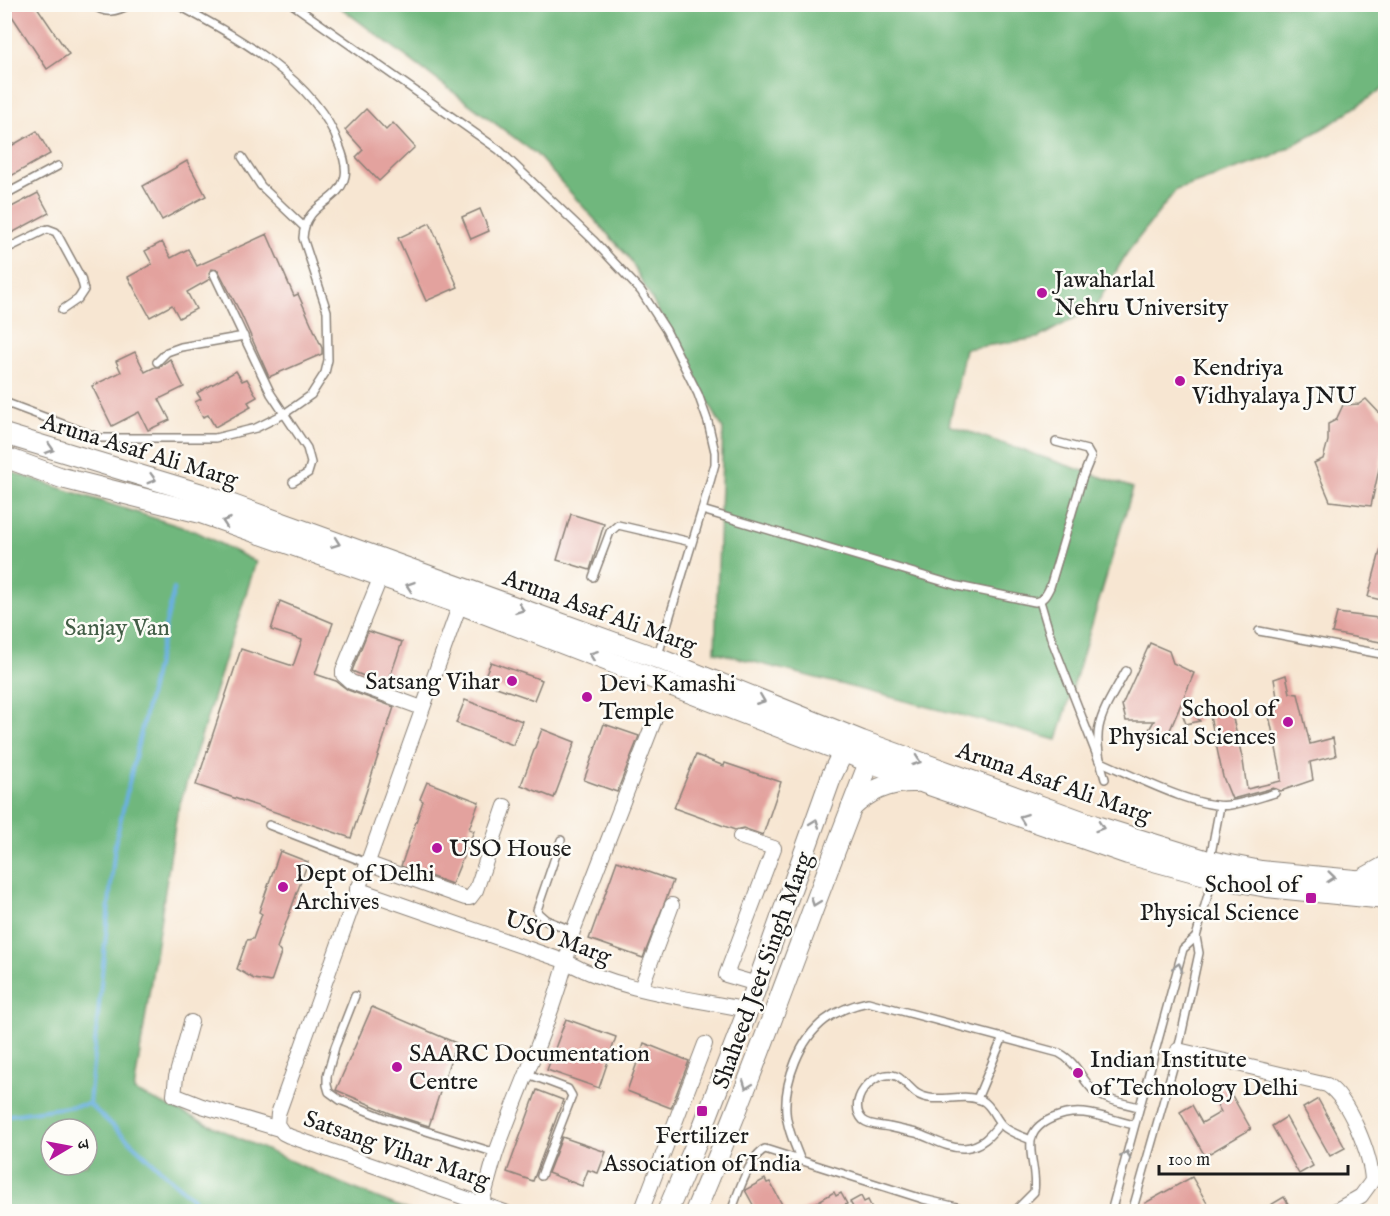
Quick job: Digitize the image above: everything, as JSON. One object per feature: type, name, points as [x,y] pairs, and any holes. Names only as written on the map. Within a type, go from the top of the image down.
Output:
[{"type":"main road","name":"Aruna Asaf Ali Marg","points":[[4,434],[202,494],[657,658],[872,754],[924,783],[1051,829],[1128,854],[1211,869],[1261,871],[1386,883]]},
{"type":"main road","name":"Aruna Asaf Ali Marg","points":[[4,457],[62,478],[201,513],[460,604],[650,677],[847,743]]},
{"type":"main road","name":"Shaheed Jeet Singh Marg","points":[[667,1212],[748,1010],[832,775],[847,743]]},
{"type":"main road","name":"Aruna Asaf Ali Marg","points":[[872,754],[1096,826],[1211,869],[1267,887],[1386,899]]},
{"type":"main road","name":"Shaheed Jeet Singh Marg","points":[[695,1212],[764,1040],[832,854],[872,754]]},
{"type":"main road","points":[[851,808],[866,795],[884,786],[904,782],[924,783]]},
{"type":"main road","points":[[1361,880],[1386,866]]},
{"type":"street","points":[[381,576],[343,675],[351,682],[422,708]]},
{"type":"street","points":[[278,1127],[278,1114],[460,604]]},
{"type":"street","points":[[650,677],[657,658]]},
{"type":"street","points":[[482,1202],[496,1153],[557,998],[573,932],[656,716]]},
{"type":"street","points":[[366,863],[470,898],[476,890],[505,806]]},
{"type":"street","points":[[740,837],[774,848],[726,975],[757,984]]},
{"type":"street","name":"USO Marg","points":[[357,889],[567,962],[603,978],[748,1010]]},
{"type":"street","points":[[641,988],[672,904]]},
{"type":"street","name":"Satsang Vihar Marg","points":[[191,1022],[176,1077],[174,1095],[178,1098],[278,1127],[289,1136],[505,1212]]},
{"type":"street","points":[[641,1212],[705,1044]]},
{"type":"street","points":[[1178,1050],[1327,1085],[1336,1090],[1347,1105],[1368,1157],[1372,1181],[1361,1196],[1333,1212]]},
{"type":"lane","points":[[92,4],[106,12],[116,12],[131,4]]},
{"type":"lane","points":[[4,402],[100,438],[215,438],[256,428],[284,414],[311,395],[325,373],[328,360],[327,310],[307,256],[303,238],[304,227],[309,217],[318,206],[343,186],[344,159],[334,130],[302,87],[282,71],[228,32],[176,4]]},
{"type":"lane","points":[[292,4],[499,150],[594,240],[641,291],[666,330],[693,383],[711,432],[715,452],[702,510],[657,658]]},
{"type":"lane","points":[[242,157],[261,186],[304,227]]},
{"type":"lane","points":[[4,195],[58,166]]},
{"type":"lane","points":[[4,250],[45,230],[56,232],[81,278],[84,290],[78,299],[62,310]]},
{"type":"lane","points":[[214,274],[271,394],[307,448],[311,464],[308,472],[293,482]]},
{"type":"lane","points":[[157,362],[167,352],[181,347],[244,336]]},
{"type":"lane","points":[[702,510],[958,586],[1035,602],[1046,596],[1050,587],[1090,457],[1087,450],[1056,442]]},
{"type":"lane","points":[[593,577],[610,532],[618,525],[691,542]]},
{"type":"lane","points":[[1040,601],[1051,639],[1099,760],[1104,779]]},
{"type":"lane","points":[[1259,630],[1386,655]]},
{"type":"lane","points":[[1099,760],[1099,719],[1126,671]]},
{"type":"lane","points":[[1099,760],[1195,801],[1220,806],[1275,793]]},
{"type":"lane","points":[[1132,1212],[1178,1050],[1199,953],[1196,936],[1211,869],[1220,806]]},
{"type":"lane","points":[[269,825],[366,863]]},
{"type":"lane","points":[[561,840],[537,910],[541,917],[573,932]]},
{"type":"lane","points":[[1111,1212],[1184,949],[1196,936]]},
{"type":"lane","points":[[355,996],[335,1047],[327,1076],[329,1092],[340,1100],[385,1118],[496,1153]]},
{"type":"lane","points":[[801,1161],[786,1114],[789,1084],[798,1056],[806,1042],[823,1022],[856,1004],[868,1002],[1003,1037],[1067,1057],[1093,1090],[1101,1095],[1139,1107]]},
{"type":"lane","points":[[977,1100],[1003,1037]]},
{"type":"lane","points":[[528,1074],[564,1087],[571,1092],[572,1096],[541,1176]]},
{"type":"lane","points":[[1000,1123],[981,1143],[965,1148],[956,1147],[863,1120],[859,1112],[861,1094],[866,1085],[873,1080],[892,1075],[900,1077],[916,1094],[926,1097],[977,1100],[985,1103],[1000,1123],[1011,1132],[1032,1140]]},
{"type":"lane","points":[[1014,1212],[1034,1192],[1036,1172],[1031,1150],[1032,1140],[1038,1127],[1046,1122],[1084,1113],[1134,1125]]},
{"type":"lane","points":[[731,1212],[753,1160],[761,1150],[765,1149],[956,1209],[978,1212]]},
{"type":"green space","name":"Jawaharlal Nehru University","points":[[337,5],[1385,5],[1385,87],[1332,123],[1272,157],[1176,190],[1127,253],[1095,307],[1038,338],[965,349],[949,425],[1133,488],[1057,740],[715,652],[723,429],[629,258],[536,154]]},
{"type":"green space","name":"Sanjay Van","points":[[5,470],[197,532],[256,562],[177,813],[134,1091],[340,1183],[410,1211],[5,1211]]},
{"type":"building","points":[[4,4],[35,4],[69,54],[47,69]]},
{"type":"building","points":[[366,109],[386,130],[393,123],[415,147],[379,181],[356,157],[363,150],[345,130]]},
{"type":"building","points":[[37,131],[50,154],[4,180],[4,150]]},
{"type":"building","points":[[187,161],[206,196],[162,220],[143,186]]},
{"type":"building","points":[[38,193],[49,213],[8,235],[4,229],[4,211]]},
{"type":"building","points":[[480,209],[489,231],[471,239],[462,217]]},
{"type":"building","points":[[430,223],[458,287],[426,301],[398,238]]},
{"type":"building","points":[[267,234],[294,296],[298,294],[322,348],[322,354],[269,377],[241,314],[218,270],[211,269],[210,279],[187,292],[196,309],[179,318],[172,305],[150,317],[128,277],[152,264],[145,251],[162,242],[171,258],[188,249],[197,266]]},
{"type":"building","points":[[135,352],[145,372],[159,367],[170,359],[184,387],[159,399],[170,420],[148,430],[139,412],[112,426],[92,386],[121,372],[116,361]]},
{"type":"building","points":[[236,371],[242,381],[247,379],[257,397],[248,402],[251,407],[215,427],[208,415],[203,417],[195,402],[201,399],[197,393]]},
{"type":"building","name":"Kendriya Vidhyalaya JNU","points":[[1366,399],[1386,420],[1386,437],[1371,506],[1330,501],[1314,463],[1323,459],[1328,441],[1328,424],[1336,420],[1343,405],[1359,404]]},
{"type":"building","points":[[571,514],[604,524],[590,570],[557,560]]},
{"type":"building","points":[[1382,544],[1386,545],[1386,601],[1368,597]]},
{"type":"building","points":[[280,601],[333,623],[315,674],[336,681],[348,690],[394,707],[351,838],[196,785],[241,649],[293,666],[302,640],[271,630]]},
{"type":"building","points":[[1337,613],[1386,619],[1386,643],[1332,633]]},
{"type":"building","points":[[368,631],[402,642],[387,686],[352,671]]},
{"type":"building","points":[[1150,643],[1169,651],[1173,663],[1194,673],[1165,742],[1147,733],[1154,721],[1126,721],[1122,705]]},
{"type":"building","name":"Satsang Vihar","points":[[491,662],[542,680],[534,700],[482,682]]},
{"type":"building","points":[[1286,675],[1290,693],[1298,694],[1310,744],[1333,738],[1336,756],[1310,762],[1313,780],[1281,791],[1273,788],[1232,799],[1223,777],[1209,711],[1230,706],[1247,789],[1281,781],[1267,706],[1278,703],[1274,679]]},
{"type":"building","points":[[465,700],[522,721],[513,745],[456,723]]},
{"type":"building","points":[[1193,712],[1200,721],[1186,724],[1182,713]]},
{"type":"building","points":[[604,724],[639,736],[617,792],[584,780]]},
{"type":"building","points":[[542,729],[575,742],[554,798],[521,785]]},
{"type":"building","points":[[696,755],[724,766],[725,763],[781,782],[763,835],[743,828],[735,830],[674,808]]},
{"type":"building","name":"USO House","points":[[427,782],[479,802],[469,829],[474,831],[452,884],[401,866]]},
{"type":"building","points":[[280,851],[308,862],[277,948],[281,953],[271,982],[254,979],[237,969],[247,940],[253,939],[262,914],[259,912]]},
{"type":"building","points":[[617,861],[673,881],[643,958],[589,939]]},
{"type":"building","name":"SAARC Documentation Centre","points":[[372,1007],[456,1043],[429,1126],[397,1116],[336,1090]]},
{"type":"building","points":[[566,1019],[616,1037],[599,1088],[547,1070]]},
{"type":"building","points":[[644,1043],[689,1061],[671,1108],[627,1091]]},
{"type":"building","points":[[1226,1085],[1251,1129],[1205,1156],[1180,1112],[1192,1105],[1202,1123],[1221,1112],[1211,1094]]},
{"type":"building","points":[[537,1090],[563,1100],[533,1181],[507,1172]]},
{"type":"building","points":[[1318,1099],[1345,1148],[1330,1156],[1303,1108]]},
{"type":"building","points":[[1286,1117],[1313,1166],[1299,1174],[1272,1126]]},
{"type":"building","points":[[562,1137],[606,1152],[598,1173],[588,1170],[582,1186],[548,1173]]},
{"type":"building","points":[[1192,1177],[1212,1212],[1150,1212],[1145,1203]]},
{"type":"building","points":[[765,1179],[767,1183],[770,1182],[786,1212],[757,1212],[745,1190]]},
{"type":"building","points":[[834,1192],[836,1196],[841,1193],[847,1204],[834,1212],[800,1212]]},
{"type":"building","points":[[861,1196],[864,1202],[868,1200],[874,1212],[844,1212],[853,1207],[850,1202]]},
{"type":"building","points":[[1284,1197],[1293,1212],[1259,1212]]},
{"type":"waterway","points":[[174,589],[115,844],[89,1104],[207,1212]]},
{"type":"waterway","points":[[4,1113],[10,1115],[89,1104]]},
{"type":"place","name":"Jawaharlal Nehru University","points":[[1042,293]]},
{"type":"place","name":"Kendriya Vidhyalaya JNU","points":[[1180,381]]},
{"type":"place","name":"Satsang Vihar","points":[[512,681]]},
{"type":"place","name":"Devi Kamashi Temple","points":[[587,697]]},
{"type":"place","name":"School of Physical Sciences","points":[[1288,722]]},
{"type":"place","name":"USO House","points":[[437,848]]},
{"type":"place","name":"Dept of Delhi Archives","points":[[283,887]]},
{"type":"place","name":"School of Physical Science","points":[[1311,898]]},
{"type":"place","name":"SAARC Documentation Centre","points":[[397,1067]]},
{"type":"place","name":"Indian Institute of Technology Delhi","points":[[1078,1073]]},
{"type":"place","name":"Fertilizer Association of India","points":[[702,1111]]}]
